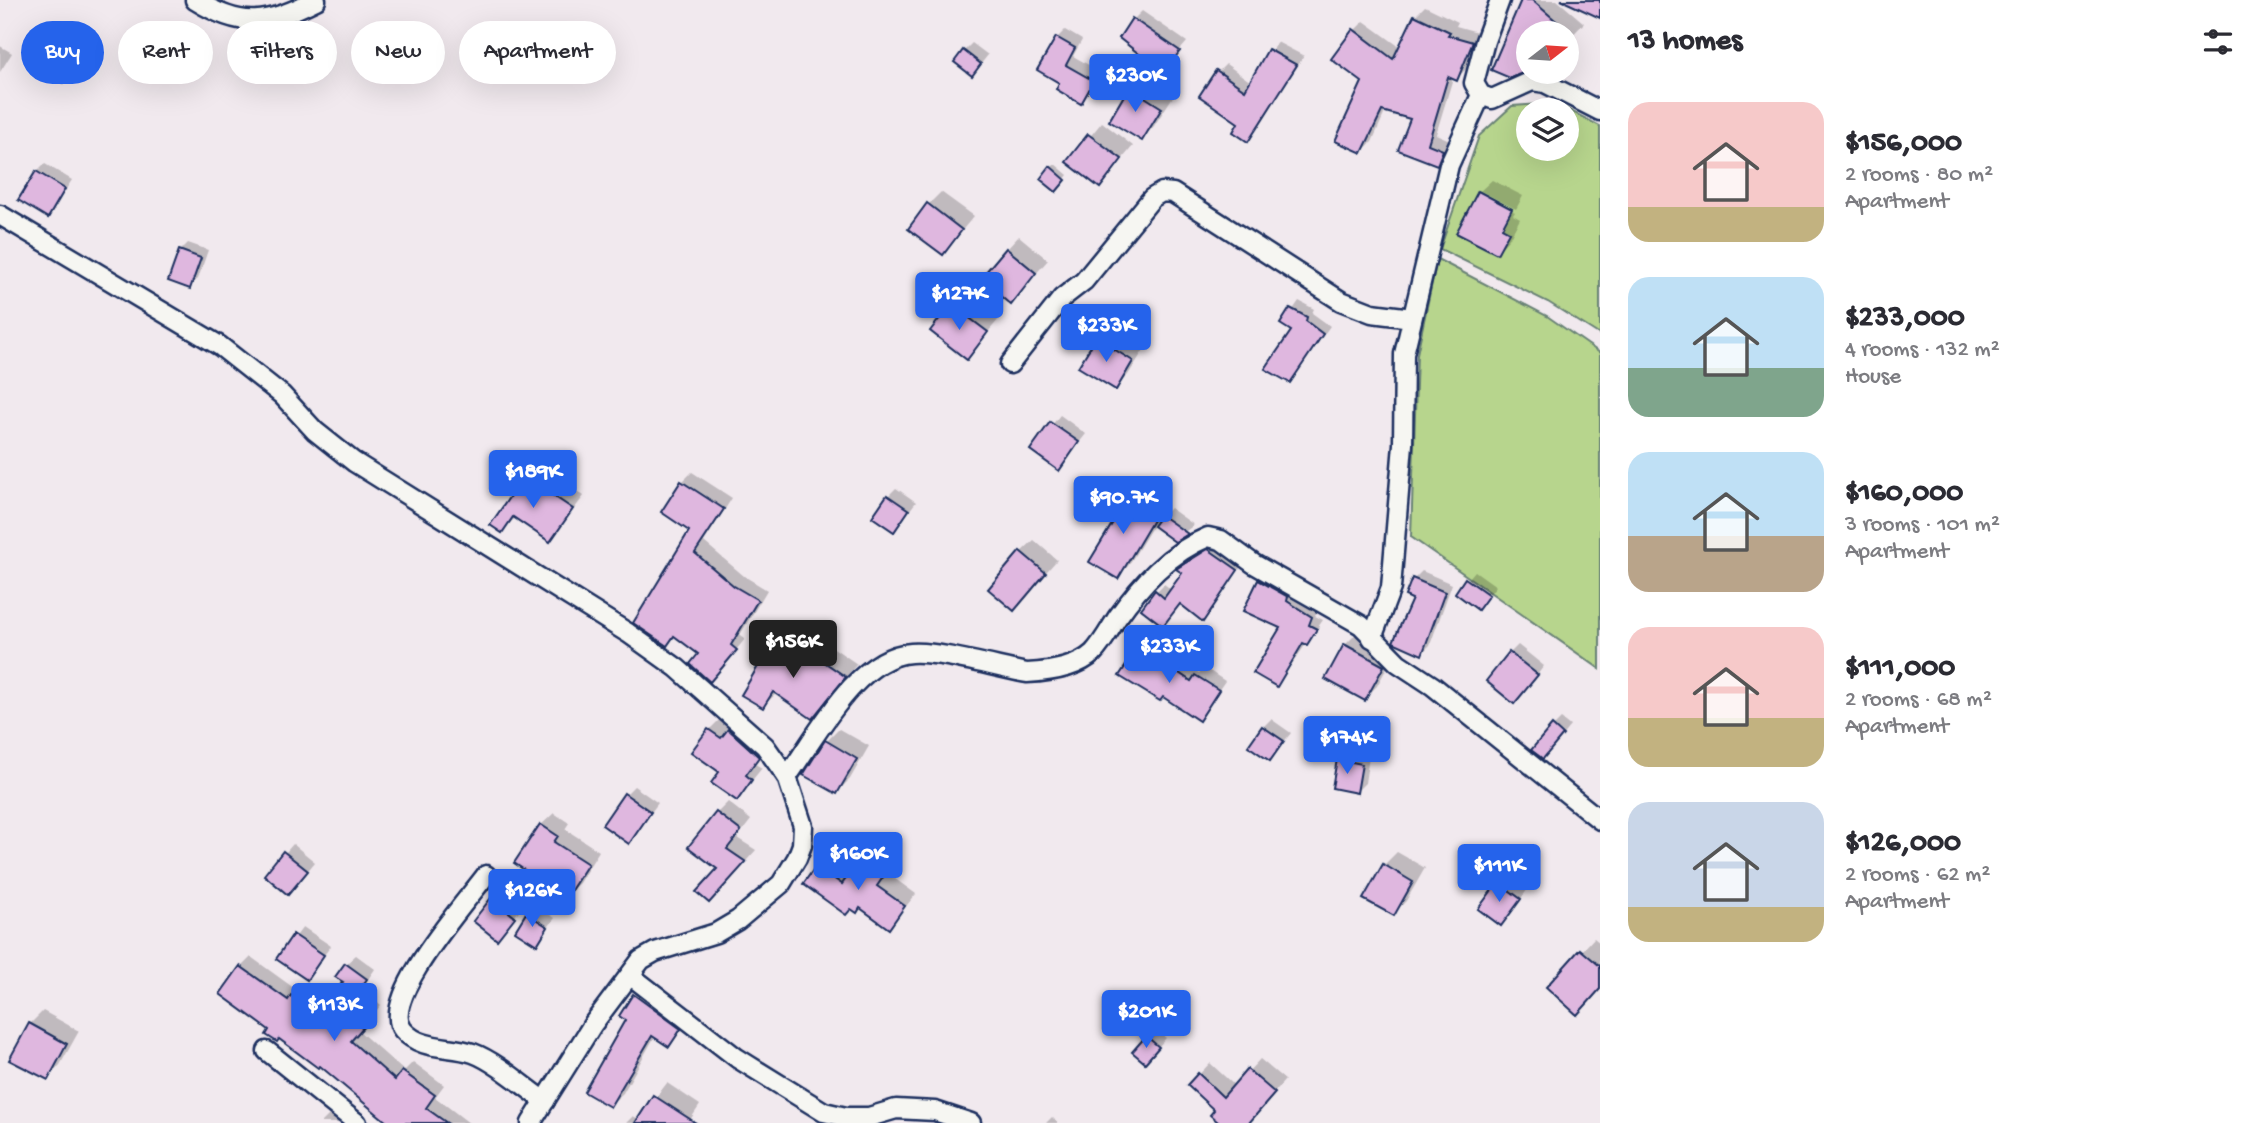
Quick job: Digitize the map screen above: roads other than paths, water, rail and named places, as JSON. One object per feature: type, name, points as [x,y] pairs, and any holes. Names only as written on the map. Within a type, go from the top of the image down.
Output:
[{"type":"street","points":[[195,0],[218,15],[250,23],[274,19],[316,0]]},
{"type":"street","points":[[1500,0],[1485,41],[1475,83],[1481,95],[1492,99],[1532,81],[1545,83],[1600,111]]},
{"type":"street","points":[[1372,638],[1391,588],[1403,444],[1404,354],[1449,165],[1481,95]]},
{"type":"street","points":[[1010,364],[1062,298],[1084,281],[1152,198],[1162,192],[1173,193],[1222,222],[1341,302],[1372,313],[1412,318]]},
{"type":"street","points":[[0,215],[220,346],[282,395],[315,431],[354,462],[617,626],[677,668],[765,746],[787,777],[803,825],[802,845],[797,859],[781,884],[738,920],[716,933],[655,952],[641,960],[593,1024],[531,1123]]},
{"type":"street","points":[[787,777],[855,682],[892,656],[913,653],[1027,673],[1045,672],[1077,662],[1093,653],[1134,594],[1160,566],[1208,537],[1221,540],[1254,564],[1339,610],[1361,625],[1398,663],[1433,686],[1600,820]]},
{"type":"street","points":[[486,875],[426,955],[402,994],[397,1016],[402,1029],[413,1038],[431,1047],[476,1054],[545,1101]]},
{"type":"street","points":[[631,976],[737,1058],[824,1112],[846,1117],[869,1117],[896,1110],[935,1111],[971,1123]]},
{"type":"street","points":[[268,1051],[357,1123]]}]
